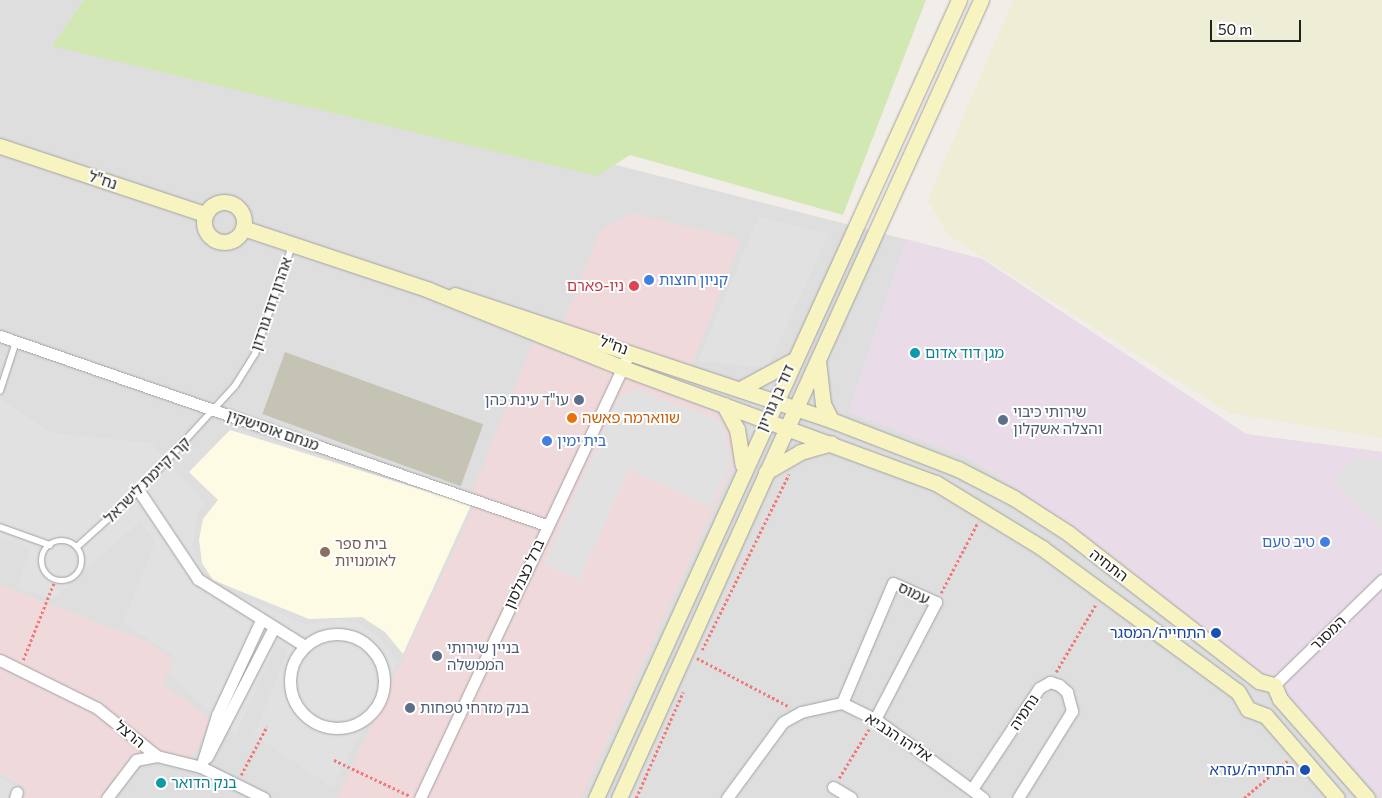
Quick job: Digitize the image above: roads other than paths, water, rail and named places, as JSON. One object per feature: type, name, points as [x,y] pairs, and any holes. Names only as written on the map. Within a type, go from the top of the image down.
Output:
[{"type":"street","name":"דוד בן גוריון","points":[[596,798],[774,399],[959,0]]},
{"type":"street","name":"דוד בן גוריון","points":[[619,798],[691,655],[766,472],[981,0]]},
{"type":"street","name":"נח\"ל","points":[[0,146],[205,214]]},
{"type":"street","points":[[219,202],[232,203],[243,216],[242,228],[235,238],[217,240],[207,233],[205,214],[219,202]]},
{"type":"street","name":"נח\"ל","points":[[242,228],[429,290],[623,368],[765,419]]},
{"type":"street","name":"נח\"ל","points":[[429,290],[476,298],[796,407]]},
{"type":"street","name":"מנחם אוסישקין","points":[[0,336],[546,525]]},
{"type":"street","name":"ברל כצנלסון","points":[[420,798],[546,525],[630,351]]},
{"type":"street","points":[[818,358],[823,404],[831,420]]},
{"type":"street","points":[[742,388],[791,362]]},
{"type":"street","points":[[724,405],[737,429],[743,468]]},
{"type":"street","name":"התחיה","points":[[796,407],[958,469],[1014,498],[1068,533],[1259,681],[1277,692]]},
{"type":"street","name":"התחיה","points":[[765,419],[928,479],[984,510],[1103,592],[1245,699],[1252,712],[1266,716],[1337,798]]},
{"type":"street","points":[[766,472],[800,452],[831,443]]},
{"type":"street","points":[[139,491],[198,578],[261,620],[305,646]]},
{"type":"street","name":"המסגר","points":[[1277,692],[1382,580]]},
{"type":"street","name":"עמוס","points":[[842,703],[893,583],[936,602],[875,719]]},
{"type":"street","points":[[200,767],[218,715],[261,620]]},
{"type":"street","points":[[200,767],[274,627]]},
{"type":"street","points":[[347,635],[372,650],[383,678],[376,706],[367,717],[338,728],[322,726],[297,706],[290,675],[305,646],[325,636],[347,635]]},
{"type":"street","name":"הרצל","points":[[0,660],[20,668],[97,708],[157,756],[200,767],[237,783],[264,798]]},
{"type":"street","points":[[1245,699],[1250,686],[1259,681]]},
{"type":"street","name":"נחמיה","points":[[972,789],[1039,688],[1050,682],[1067,692],[1072,711],[1018,798]]},
{"type":"street","points":[[1266,716],[1276,710],[1277,692]]},
{"type":"street","points":[[1277,692],[1367,798]]},
{"type":"street","points":[[727,798],[765,742],[783,722],[801,712],[842,703]]},
{"type":"street","name":"אליהו הנביא","points":[[842,703],[875,719],[982,798]]},
{"type":"street","points":[[107,798],[136,760],[157,756]]},
{"type":"street","points":[[833,787],[851,798]]},
{"type":"lane","name":"אהרון דוד גורדון","points":[[214,409],[255,354],[292,245]]},
{"type":"lane","points":[[0,391],[16,342]]},
{"type":"lane","name":"קרן קיימת לישראל","points":[[77,547],[139,491],[214,409]]},
{"type":"lane","points":[[0,527],[50,545],[67,542],[77,547],[82,560],[79,572],[68,580],[55,580],[43,567],[43,555],[50,545]]},
{"type":"place","name":"קניון חוצות","points":[[649,280]]},
{"type":"place","name":"ניו-פארם","points":[[634,286]]},
{"type":"place","name":"מגן דוד אדום","points":[[915,353]]},
{"type":"place","name":"עו\"ד עינת כהן","points":[[579,400]]},
{"type":"place","name":"שווארמה פאשה","points":[[572,418]]},
{"type":"place","name":"שירותי כיבוי והצלה אשקלון","points":[[1003,420]]},
{"type":"place","name":"בית ימין","points":[[547,441]]},
{"type":"place","name":"טיב טעם","points":[[1325,542]]},
{"type":"place","name":"בית ספר לאומנויות","points":[[325,552]]},
{"type":"place","name":"התחייה/המסגר","points":[[1216,633]]},
{"type":"place","name":"בניין שירותי הממשלה","points":[[437,656]]},
{"type":"place","name":"בנק מזרחי טפחות","points":[[410,708]]},
{"type":"place","name":"התחייה/עזרא","points":[[1305,770]]},
{"type":"place","name":"בנק הדואר","points":[[161,783]]}]
